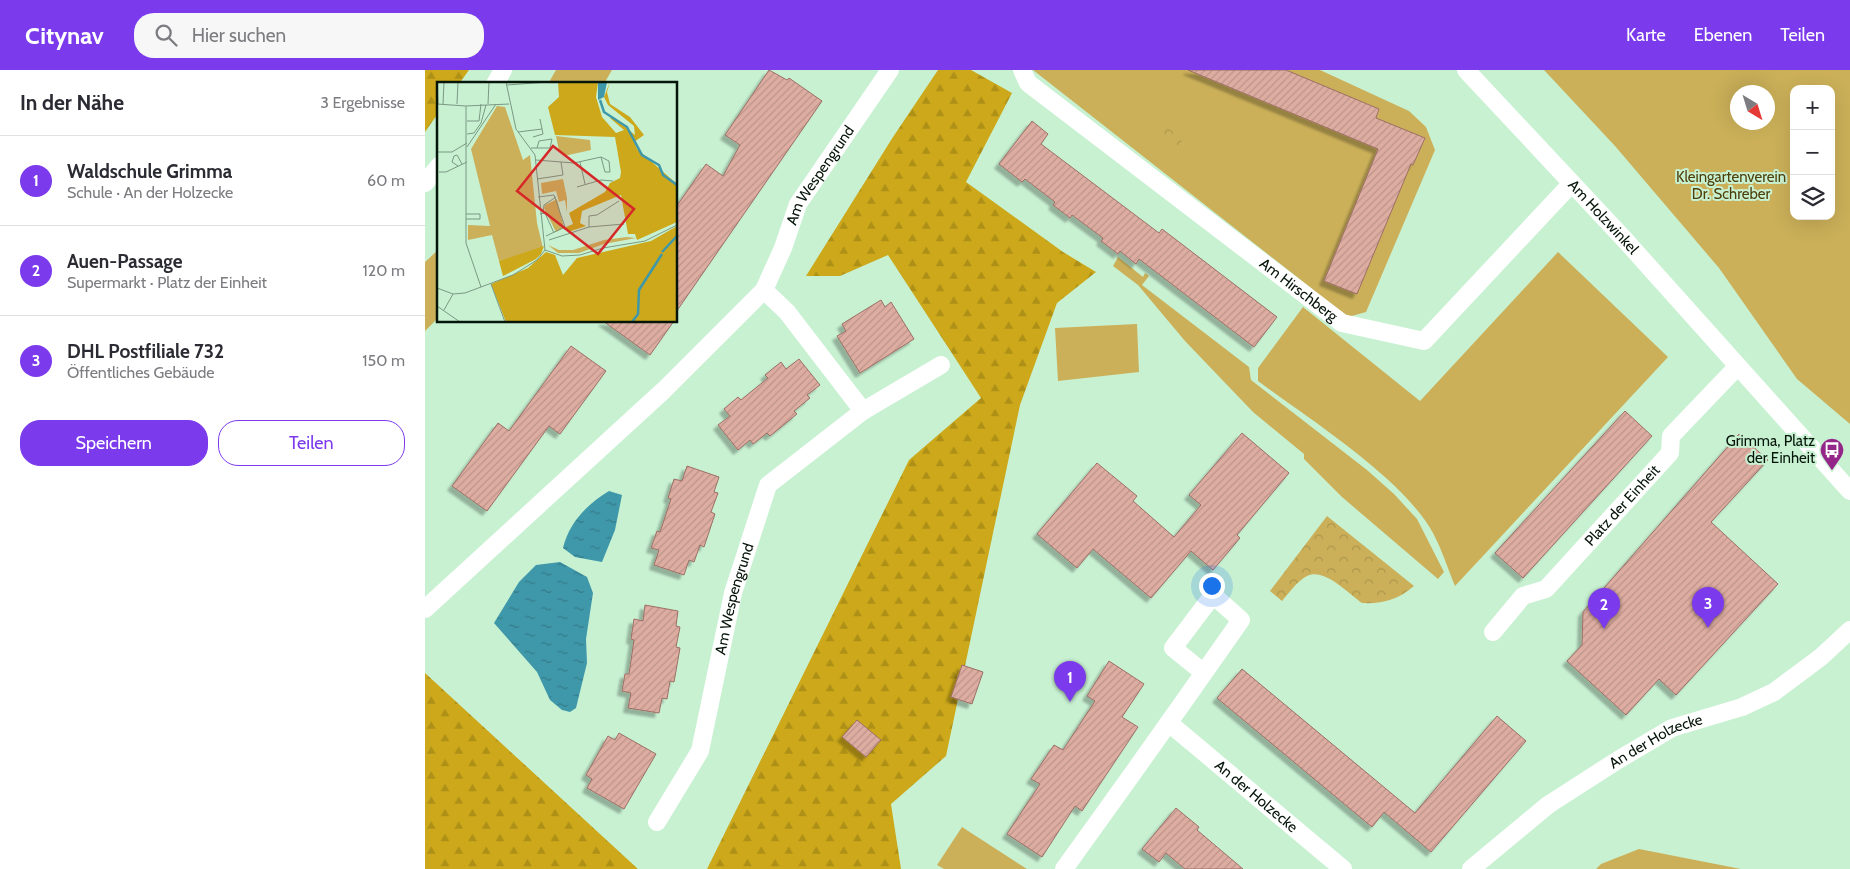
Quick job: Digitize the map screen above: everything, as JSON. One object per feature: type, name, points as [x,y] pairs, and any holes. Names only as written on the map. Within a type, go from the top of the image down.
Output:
[{"type":"street","points":[[496,82],[503,70]]},
{"type":"street","name":"Am Wespengrund","points":[[425,609],[664,390],[764,290],[783,248],[798,204],[890,70]]},
{"type":"street","name":"Am Hirschberg","points":[[1023,70],[1028,83],[1342,323],[1424,341],[1573,182]]},
{"type":"street","name":"Am Holzwinkel","points":[[1466,70],[1573,182],[1850,491]]},
{"type":"street","points":[[425,183],[437,168]]},
{"type":"street","points":[[764,290],[787,312],[863,411]]},
{"type":"street","name":"Am Wespengrund","points":[[657,822],[700,751],[733,593],[768,486],[863,411],[941,365]]},
{"type":"street","name":"Platz der Einheit","points":[[1493,632],[1523,596],[1546,589],[1671,453],[1671,436],[1737,367]]},
{"type":"street","name":"An der Holzecke","points":[[1471,869],[1548,805],[1618,760],[1672,728],[1742,707],[1774,692],[1821,658],[1850,630]]},
{"type":"street","points":[[1064,869],[1204,673]]},
{"type":"street","name":"An der Holzecke","points":[[1169,723],[1343,869]]},
{"type":"green space","points":[[425,70],[469,70],[460,82],[437,82],[437,115],[425,132]]},
{"type":"green space","points":[[556,70],[612,70],[605,82],[549,82]]},
{"type":"green space","points":[[938,70],[971,70],[1012,93],[966,182],[1063,252],[1096,272],[1057,303],[1020,405],[946,756],[891,804],[901,869],[707,869],[909,460],[981,398],[888,255],[840,276],[806,276],[893,137]]},
{"type":"green space","points":[[1033,70],[1320,70],[1409,111],[1426,127],[1435,150],[1366,312],[1348,317]]},
{"type":"green space","name":"Kleingartenverein Dr. Schreber","points":[[1544,70],[1850,70],[1850,424],[1797,379],[1719,268],[1615,146]]},
{"type":"green space","points":[[1164,125],[1183,139],[1175,151],[1155,137]]},
{"type":"green space","points":[[437,251],[437,319],[425,331],[425,262]]},
{"type":"green space","points":[[1558,252],[1668,357],[1455,586],[1433,533],[1419,512],[1378,471],[1328,431],[1258,381],[1258,368],[1303,307],[1420,401]]},
{"type":"green space","points":[[1118,257],[1143,277],[1145,273],[1149,276],[1142,285],[1249,367],[1251,380],[1367,470],[1394,494],[1417,519],[1444,572],[1438,579],[1342,497],[1304,459],[1304,454],[1253,412],[1185,341],[1138,285],[1113,266]]},
{"type":"green space","points":[[1137,324],[1139,372],[1058,381],[1055,328]]},
{"type":"green space","points":[[1327,516],[1414,586],[1396,598],[1376,603],[1362,603],[1328,578],[1314,574],[1300,581],[1282,601],[1270,591]]},
{"type":"green space","points":[[425,673],[638,869],[425,869]]},
{"type":"green space","points":[[962,827],[1027,869],[944,869],[937,865]]},
{"type":"green space","points":[[1639,849],[1741,869],[1596,869],[1601,864]]},
{"type":"water","points":[[609,491],[622,495],[615,530],[602,562],[575,557],[563,548],[574,522],[586,508]]},
{"type":"water","points":[[560,562],[587,577],[593,593],[586,639],[587,663],[576,708],[570,712],[562,710],[550,700],[537,672],[494,623],[519,582],[536,565]]},
{"type":"building","points":[[769,70],[787,80],[789,78],[822,101],[677,311],[677,206],[706,164],[723,176],[740,145],[725,135]]},
{"type":"building","points":[[1188,70],[1286,70],[1379,109],[1376,118],[1425,138],[1413,165],[1411,164],[1357,294],[1324,281],[1378,149]]},
{"type":"building","points":[[1032,121],[1048,134],[1041,144],[1159,233],[1162,229],[1277,317],[1254,347],[1139,259],[1136,264],[1120,251],[1118,254],[1101,241],[1103,238],[1072,215],[1070,218],[1053,205],[1055,202],[1025,179],[1022,182],[999,164]]},
{"type":"building","points":[[881,300],[885,307],[891,302],[914,339],[860,373],[837,336],[846,331],[842,324]]},
{"type":"building","points":[[604,322],[673,322],[650,355]]},
{"type":"building","points":[[571,346],[606,371],[560,434],[549,426],[487,511],[452,486],[498,423],[509,431]]},
{"type":"building","points":[[799,359],[820,385],[807,395],[810,398],[794,411],[797,414],[770,436],[767,433],[753,444],[750,440],[738,450],[718,425],[730,416],[724,409],[738,397],[741,400],[768,378],[765,375],[781,362],[786,369]]},
{"type":"building","points":[[1625,411],[1652,436],[1523,578],[1495,553]]},
{"type":"building","points":[[1242,433],[1289,473],[1237,535],[1240,538],[1213,570],[1191,551],[1151,598],[1093,549],[1077,568],[1037,534],[1097,463],[1137,496],[1133,501],[1174,537],[1201,505],[1189,495]]},
{"type":"building","points":[[1739,434],[1768,460],[1711,522],[1778,584],[1676,695],[1659,679],[1626,715],[1567,661],[1582,645],[1583,612]]},
{"type":"building","points":[[687,466],[719,477],[714,492],[718,493],[711,512],[715,514],[704,547],[700,545],[694,562],[689,560],[684,575],[654,565],[659,550],[651,548],[657,531],[660,532],[671,499],[668,498],[674,479],[682,481]]},
{"type":"building","points":[[645,605],[678,611],[676,626],[680,627],[676,647],[680,648],[674,682],[670,681],[667,699],[662,698],[659,713],[628,708],[631,693],[622,691],[625,674],[629,674],[634,640],[631,639],[634,619],[643,621]]},
{"type":"building","points":[[1109,661],[1144,684],[1122,717],[1138,727],[1082,811],[1075,806],[1042,857],[1007,834],[1040,784],[1031,779],[1054,745],[1063,750],[1095,701],[1087,696]]},
{"type":"building","points":[[962,665],[983,672],[972,704],[951,697]]},
{"type":"building","points":[[1242,669],[1415,813],[1497,716],[1526,741],[1431,852],[1384,812],[1372,827],[1217,698]]},
{"type":"building","points":[[857,720],[881,740],[866,757],[842,737]]},
{"type":"building","points":[[619,733],[656,754],[624,809],[587,788],[592,779],[586,775],[608,736],[615,740]]},
{"type":"building","points":[[1176,808],[1199,827],[1197,830],[1243,869],[1185,869],[1166,853],[1159,862],[1142,849]]},
{"type":"place","name":"Grimma, Platz der Einheit","points":[[1832,471]]},
{"type":"place","name":"DHL Postfiliale 732","points":[[1708,628]]},
{"type":"place","name":"Auen-Passage","points":[[1604,629]]},
{"type":"place","name":"Waldschule Grimma","points":[[1070,702]]}]
